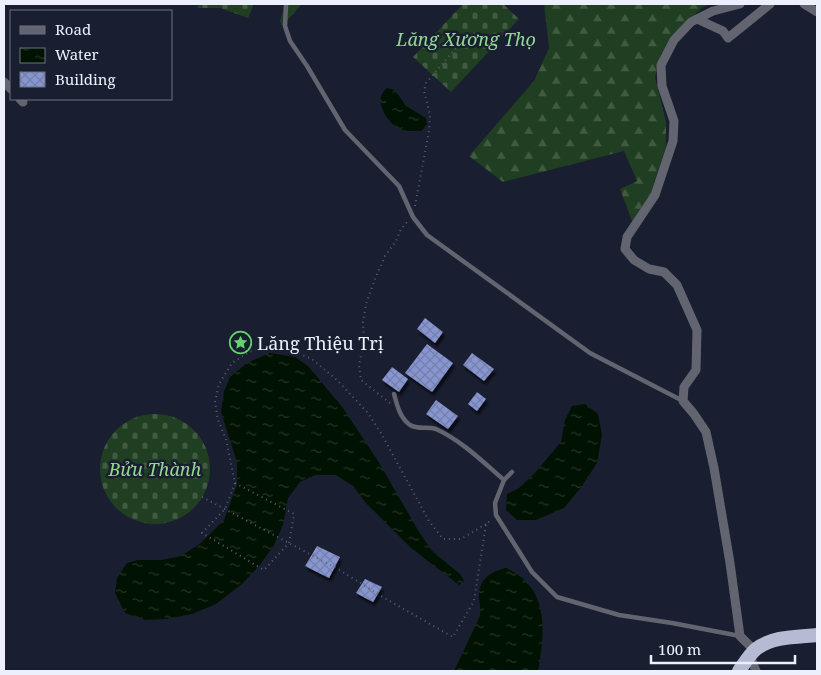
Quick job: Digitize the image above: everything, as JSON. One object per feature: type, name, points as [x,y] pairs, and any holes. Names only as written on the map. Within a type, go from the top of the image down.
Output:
[{"type":"highway","points":[[738,671],[752,653],[765,644],[779,639],[817,635]]},
{"type":"street","points":[[740,4],[713,11],[697,19],[674,40],[661,64],[662,86],[674,121],[673,141],[655,195],[627,237],[625,250],[634,260],[649,269],[664,272],[677,285],[697,330],[696,370],[684,387],[683,401],[706,432],[729,553],[740,636],[752,653],[756,671]]},
{"type":"street","points":[[697,19],[723,31],[728,38],[770,4]]},
{"type":"street","points":[[804,4],[817,12]]},
{"type":"lane","points":[[286,4],[285,26],[290,41],[307,66],[344,130],[399,186],[412,217],[428,235],[590,353],[683,401]]},
{"type":"lane","points":[[394,394],[398,409],[410,425],[418,428],[433,428],[442,432],[476,455],[504,480]]},
{"type":"lane","points":[[512,472],[504,480],[495,503],[496,516],[532,572],[557,597],[619,615],[740,636]]},
{"type":"path","points":[[398,409],[362,380],[359,365],[364,342],[363,322],[366,304],[385,256],[396,241],[401,229],[412,217],[429,132],[430,114],[424,91],[426,83],[467,38]]},
{"type":"path","points":[[235,484],[294,514],[289,543],[264,570],[202,533],[225,508],[235,484],[226,439],[218,420],[215,402],[219,384],[232,363],[249,352],[273,346],[293,350],[312,359],[338,381],[367,412],[381,433],[429,521],[443,539],[461,539],[496,516]]},
{"type":"path","points":[[202,497],[338,568],[381,596],[453,637],[474,601],[486,524]]},
{"type":"green space","points":[[199,4],[254,4],[248,18],[220,8],[197,8]]},
{"type":"green space","points":[[285,4],[302,4],[282,26],[280,21]]},
{"type":"green space","name":"Lăng Xương Thọ","points":[[463,4],[503,4],[519,19],[451,92],[413,57]]},
{"type":"green space","points":[[544,4],[711,4],[703,7],[681,27],[661,54],[655,77],[666,122],[666,147],[650,194],[632,221],[620,189],[637,181],[624,151],[503,182],[469,156],[534,81],[549,48]]},
{"type":"green space","name":"Bửu Thành","points":[[155,414],[176,418],[194,430],[206,448],[210,469],[206,490],[194,508],[176,520],[155,524],[134,520],[116,508],[104,490],[100,469],[104,448],[116,430],[134,418]]},
{"type":"water","points":[[387,88],[395,90],[406,106],[426,118],[427,125],[421,131],[409,131],[398,128],[389,120],[382,109],[381,103],[383,92]]},
{"type":"water","points":[[270,353],[295,357],[308,366],[343,408],[378,461],[419,532],[433,552],[460,574],[464,581],[459,585],[410,547],[366,503],[353,486],[336,475],[315,475],[300,482],[288,498],[283,525],[274,545],[260,565],[242,584],[216,604],[192,614],[166,619],[145,620],[125,613],[115,593],[117,578],[127,563],[138,560],[162,560],[181,556],[201,543],[224,520],[237,485],[237,462],[221,412],[224,392],[230,377],[247,363]]},
{"type":"water","points":[[585,404],[598,414],[602,435],[597,463],[582,486],[564,508],[536,520],[517,520],[506,510],[507,494],[519,488],[534,474],[561,442],[565,420],[572,406]]},
{"type":"water","points":[[506,568],[531,587],[537,599],[543,626],[538,671],[454,671],[480,616],[479,595],[481,584],[492,573]]},
{"type":"building","points":[[425,318],[443,332],[435,343],[417,329]]},
{"type":"building","points":[[427,344],[453,363],[432,392],[405,373]]},
{"type":"building","points":[[472,353],[494,369],[484,381],[463,365]]},
{"type":"building","points":[[392,367],[408,379],[399,392],[382,380]]},
{"type":"building","points":[[477,392],[486,399],[477,411],[468,404]]},
{"type":"building","points":[[436,400],[458,416],[448,429],[426,414]]},
{"type":"building","points":[[317,546],[340,557],[329,578],[305,566]]},
{"type":"building","points":[[365,579],[382,587],[373,602],[356,593]]},
{"type":"place","name":"Lăng Thiệu Trị","points":[[241,343]]}]
